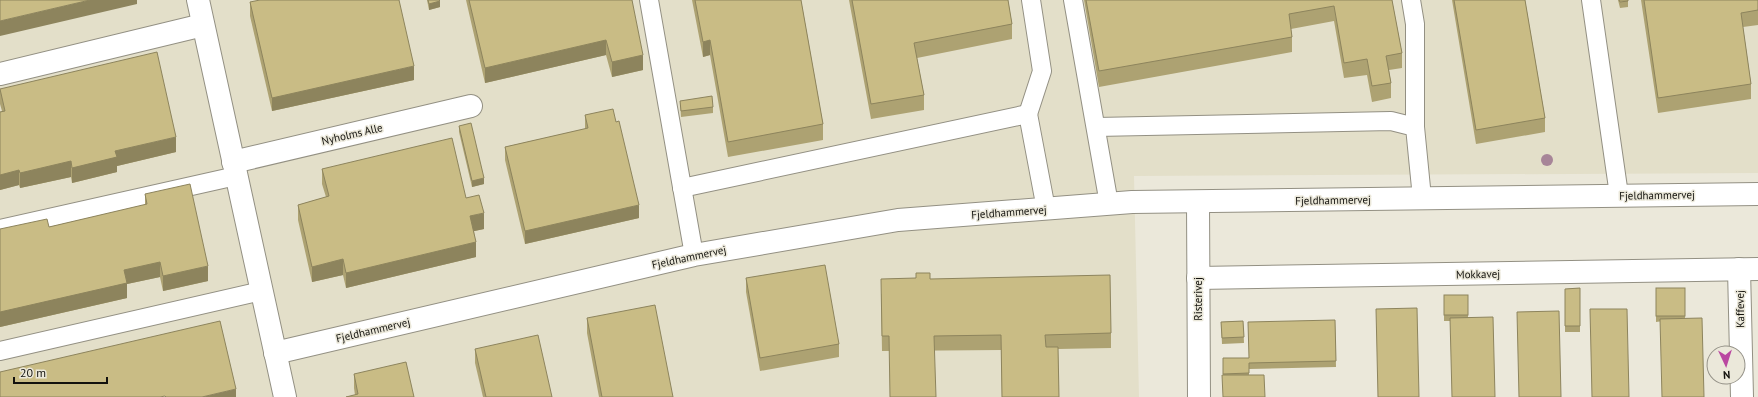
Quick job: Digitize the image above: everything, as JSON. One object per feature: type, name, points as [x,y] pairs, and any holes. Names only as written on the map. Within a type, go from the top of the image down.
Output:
[{"type":"street","points":[[198,0],[285,397]]},
{"type":"street","points":[[0,74],[203,25]]},
{"type":"street","name":"Nyholms Alle","points":[[235,169],[471,106]]},
{"type":"street","name":"Fjeldhammervej","points":[[275,353],[694,255],[898,220],[1109,204],[1758,194]]},
{"type":"street","name":"Risterivej","points":[[1198,202],[1199,397]]},
{"type":"street","name":"Mokkavej","points":[[1198,278],[1748,269]]},
{"type":"street","name":"Kaffevej","points":[[1742,397],[1748,269]]},
{"type":"lane","points":[[649,0],[694,255]]},
{"type":"lane","points":[[1031,0],[1042,71],[1028,114],[1046,209]]},
{"type":"lane","points":[[1073,0],[1109,204]]},
{"type":"lane","points":[[1411,0],[1415,24],[1415,127],[1422,198]]},
{"type":"lane","points":[[1591,0],[1619,195]]},
{"type":"lane","points":[[682,188],[1028,114]]},
{"type":"lane","points":[[1096,127],[1391,120],[1415,127]]},
{"type":"lane","points":[[0,229],[235,169]]},
{"type":"lane","points":[[0,351],[261,291]]},
{"type":"shaded area","points":[[0,0],[1758,0],[1758,173],[1134,176],[1139,397],[0,397]]},
{"type":"building","points":[[0,0],[90,0],[0,21]]},
{"type":"building","points":[[260,0],[399,0],[414,66],[272,98],[250,2]]},
{"type":"building","points":[[428,0],[439,0],[440,1],[429,4]]},
{"type":"building","points":[[469,0],[632,0],[643,55],[612,62],[606,40],[485,68]]},
{"type":"building","points":[[695,0],[801,0],[823,124],[728,142],[710,40],[703,42]]},
{"type":"building","points":[[852,0],[1008,0],[1012,24],[914,43],[924,95],[871,104]]},
{"type":"building","points":[[1086,0],[1392,0],[1402,53],[1386,56],[1391,83],[1372,86],[1367,59],[1344,63],[1334,6],[1289,14],[1292,37],[1099,71]]},
{"type":"building","points":[[1454,0],[1525,0],[1545,118],[1476,130]]},
{"type":"building","points":[[1619,0],[1628,0],[1628,1],[1620,2]]},
{"type":"building","points":[[1644,0],[1758,0],[1758,10],[1741,13],[1751,84],[1658,98]]},
{"type":"building","points":[[157,52],[176,137],[115,151],[117,157],[72,168],[71,161],[20,173],[19,170],[0,175],[0,112],[5,111],[0,89]]},
{"type":"building","points":[[712,96],[713,107],[681,111],[680,101]]},
{"type":"building","points":[[613,109],[616,122],[619,121],[639,205],[525,231],[505,147],[588,128],[585,115]]},
{"type":"building","points":[[471,123],[484,178],[472,181],[459,126]]},
{"type":"building","points":[[452,138],[466,198],[479,195],[484,213],[470,216],[476,242],[346,273],[343,259],[312,267],[298,205],[329,196],[322,169]]},
{"type":"building","points":[[190,184],[208,266],[163,276],[160,262],[124,270],[127,283],[0,312],[0,229],[47,219],[49,227],[147,204],[145,194]]},
{"type":"building","points":[[825,265],[839,344],[760,358],[746,278]]},
{"type":"building","points":[[916,273],[930,273],[930,279],[1110,275],[1111,333],[1045,335],[1046,347],[1058,347],[1059,397],[1002,397],[1001,335],[934,336],[936,397],[890,397],[889,336],[882,336],[881,279],[916,278]]},
{"type":"building","points":[[1580,288],[1580,326],[1565,326],[1565,289]]},
{"type":"building","points":[[1656,288],[1685,288],[1685,316],[1656,316]]},
{"type":"building","points":[[1444,295],[1468,295],[1468,315],[1444,315]]},
{"type":"building","points":[[655,305],[673,397],[602,397],[587,318]]},
{"type":"building","points":[[1417,308],[1419,397],[1378,397],[1376,309]]},
{"type":"building","points":[[1590,309],[1627,309],[1629,397],[1592,397]]},
{"type":"building","points":[[1559,311],[1561,397],[1519,397],[1517,312]]},
{"type":"building","points":[[1493,317],[1495,397],[1452,397],[1450,318]]},
{"type":"building","points":[[1702,318],[1704,397],[1662,397],[1660,319]]},
{"type":"building","points":[[1335,320],[1336,361],[1249,363],[1249,373],[1223,374],[1223,358],[1249,358],[1248,322]]},
{"type":"building","points":[[220,321],[236,389],[202,397],[0,397],[0,372]]},
{"type":"building","points":[[1243,321],[1244,337],[1222,338],[1221,322]]},
{"type":"building","points":[[538,335],[552,397],[486,397],[475,349]]},
{"type":"building","points":[[406,362],[414,397],[346,397],[358,394],[354,374]]},
{"type":"building","points":[[1222,375],[1264,375],[1265,397],[1223,397]]}]
